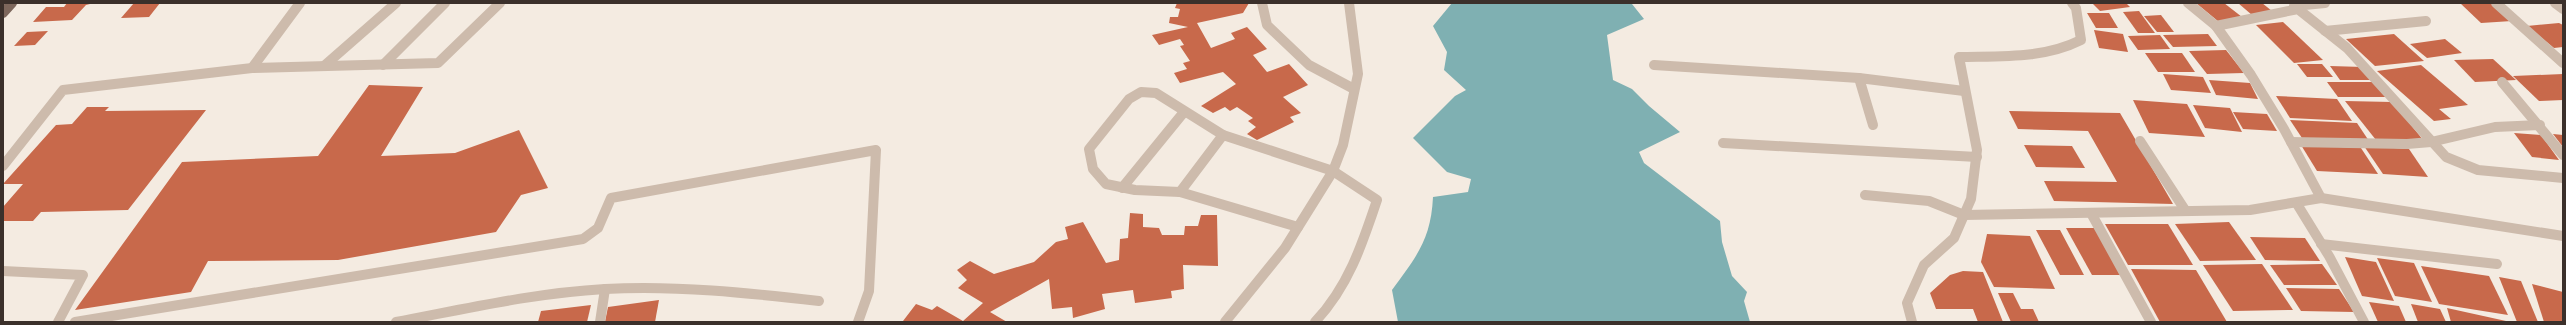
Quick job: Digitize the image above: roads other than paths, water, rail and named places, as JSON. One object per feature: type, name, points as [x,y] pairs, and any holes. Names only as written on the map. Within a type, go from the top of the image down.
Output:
[{"type":"main road","points":[[3,12],[12,3]]},
{"type":"street","points":[[252,68],[300,3]]},
{"type":"street","points":[[324,66],[396,3]]},
{"type":"street","points":[[382,64],[445,3]]},
{"type":"street","points":[[3,166],[63,90],[252,68],[438,63],[500,3]]},
{"type":"street","points":[[1262,3],[1267,25],[1309,65],[1354,89]]},
{"type":"street","points":[[1225,322],[1286,248],[1333,170],[1343,144],[1358,74],[1349,3]]},
{"type":"street","points":[[1912,322],[1907,303],[1924,265],[1954,238],[1971,199],[1977,157],[1959,57],[2034,53],[2066,49],[2081,40],[2076,8],[2072,3]]},
{"type":"street","points":[[2188,3],[2216,26],[2251,75],[2291,142],[2321,198]]},
{"type":"street","points":[[2216,26],[2294,6],[2325,3]]},
{"type":"street","points":[[2496,3],[2563,63]]},
{"type":"street","points":[[2555,3],[2563,9]]},
{"type":"street","points":[[2294,6],[2347,48],[2446,157],[2478,170],[2563,178]]},
{"type":"street","points":[[2325,31],[2426,21]]},
{"type":"street","points":[[1654,65],[1859,78],[1964,91]]},
{"type":"street","points":[[1859,78],[1873,125]]},
{"type":"street","points":[[2502,82],[2540,125],[2563,155]]},
{"type":"street","points":[[1298,227],[1180,192],[1122,188],[1106,184],[1093,169],[1089,149],[1129,98],[1141,92],[1156,93],[1184,112],[1223,135],[1333,170],[1377,200],[1356,264],[1330,308],[1315,322]]},
{"type":"street","points":[[1122,188],[1184,112]]},
{"type":"street","points":[[2291,142],[2407,144],[2431,142],[2495,127],[2540,125]]},
{"type":"street","points":[[1180,192],[1223,135]]},
{"type":"street","points":[[2140,141],[2185,210]]},
{"type":"street","points":[[1724,143],[1977,157]]},
{"type":"street","points":[[75,322],[583,239],[598,228],[611,198],[876,150],[869,291],[858,322]]},
{"type":"street","points":[[1865,194],[1922,200],[1950,206],[1964,215],[2250,210],[2297,204],[2321,198],[2563,236]]},
{"type":"street","points":[[2297,204],[2364,322]]},
{"type":"street","points":[[2091,213],[2151,322]]},
{"type":"street","points":[[2321,244],[2497,264]]},
{"type":"street","points":[[3,272],[83,275],[58,322]]},
{"type":"street","points":[[396,322],[530,296],[605,289],[659,288],[730,292],[819,301]]},
{"type":"street","points":[[600,322],[605,289]]},
{"type":"water","points":[[1452,3],[1632,4],[1644,19],[1607,35],[1613,80],[1632,89],[1649,106],[1680,132],[1639,152],[1644,163],[1720,221],[1722,242],[1732,276],[1747,292],[1744,301],[1750,322],[1398,322],[1392,290],[1421,247],[1429,225],[1433,197],[1468,192],[1471,179],[1447,172],[1413,138],[1455,96],[1466,90],[1444,70],[1447,52],[1433,26]]}]
